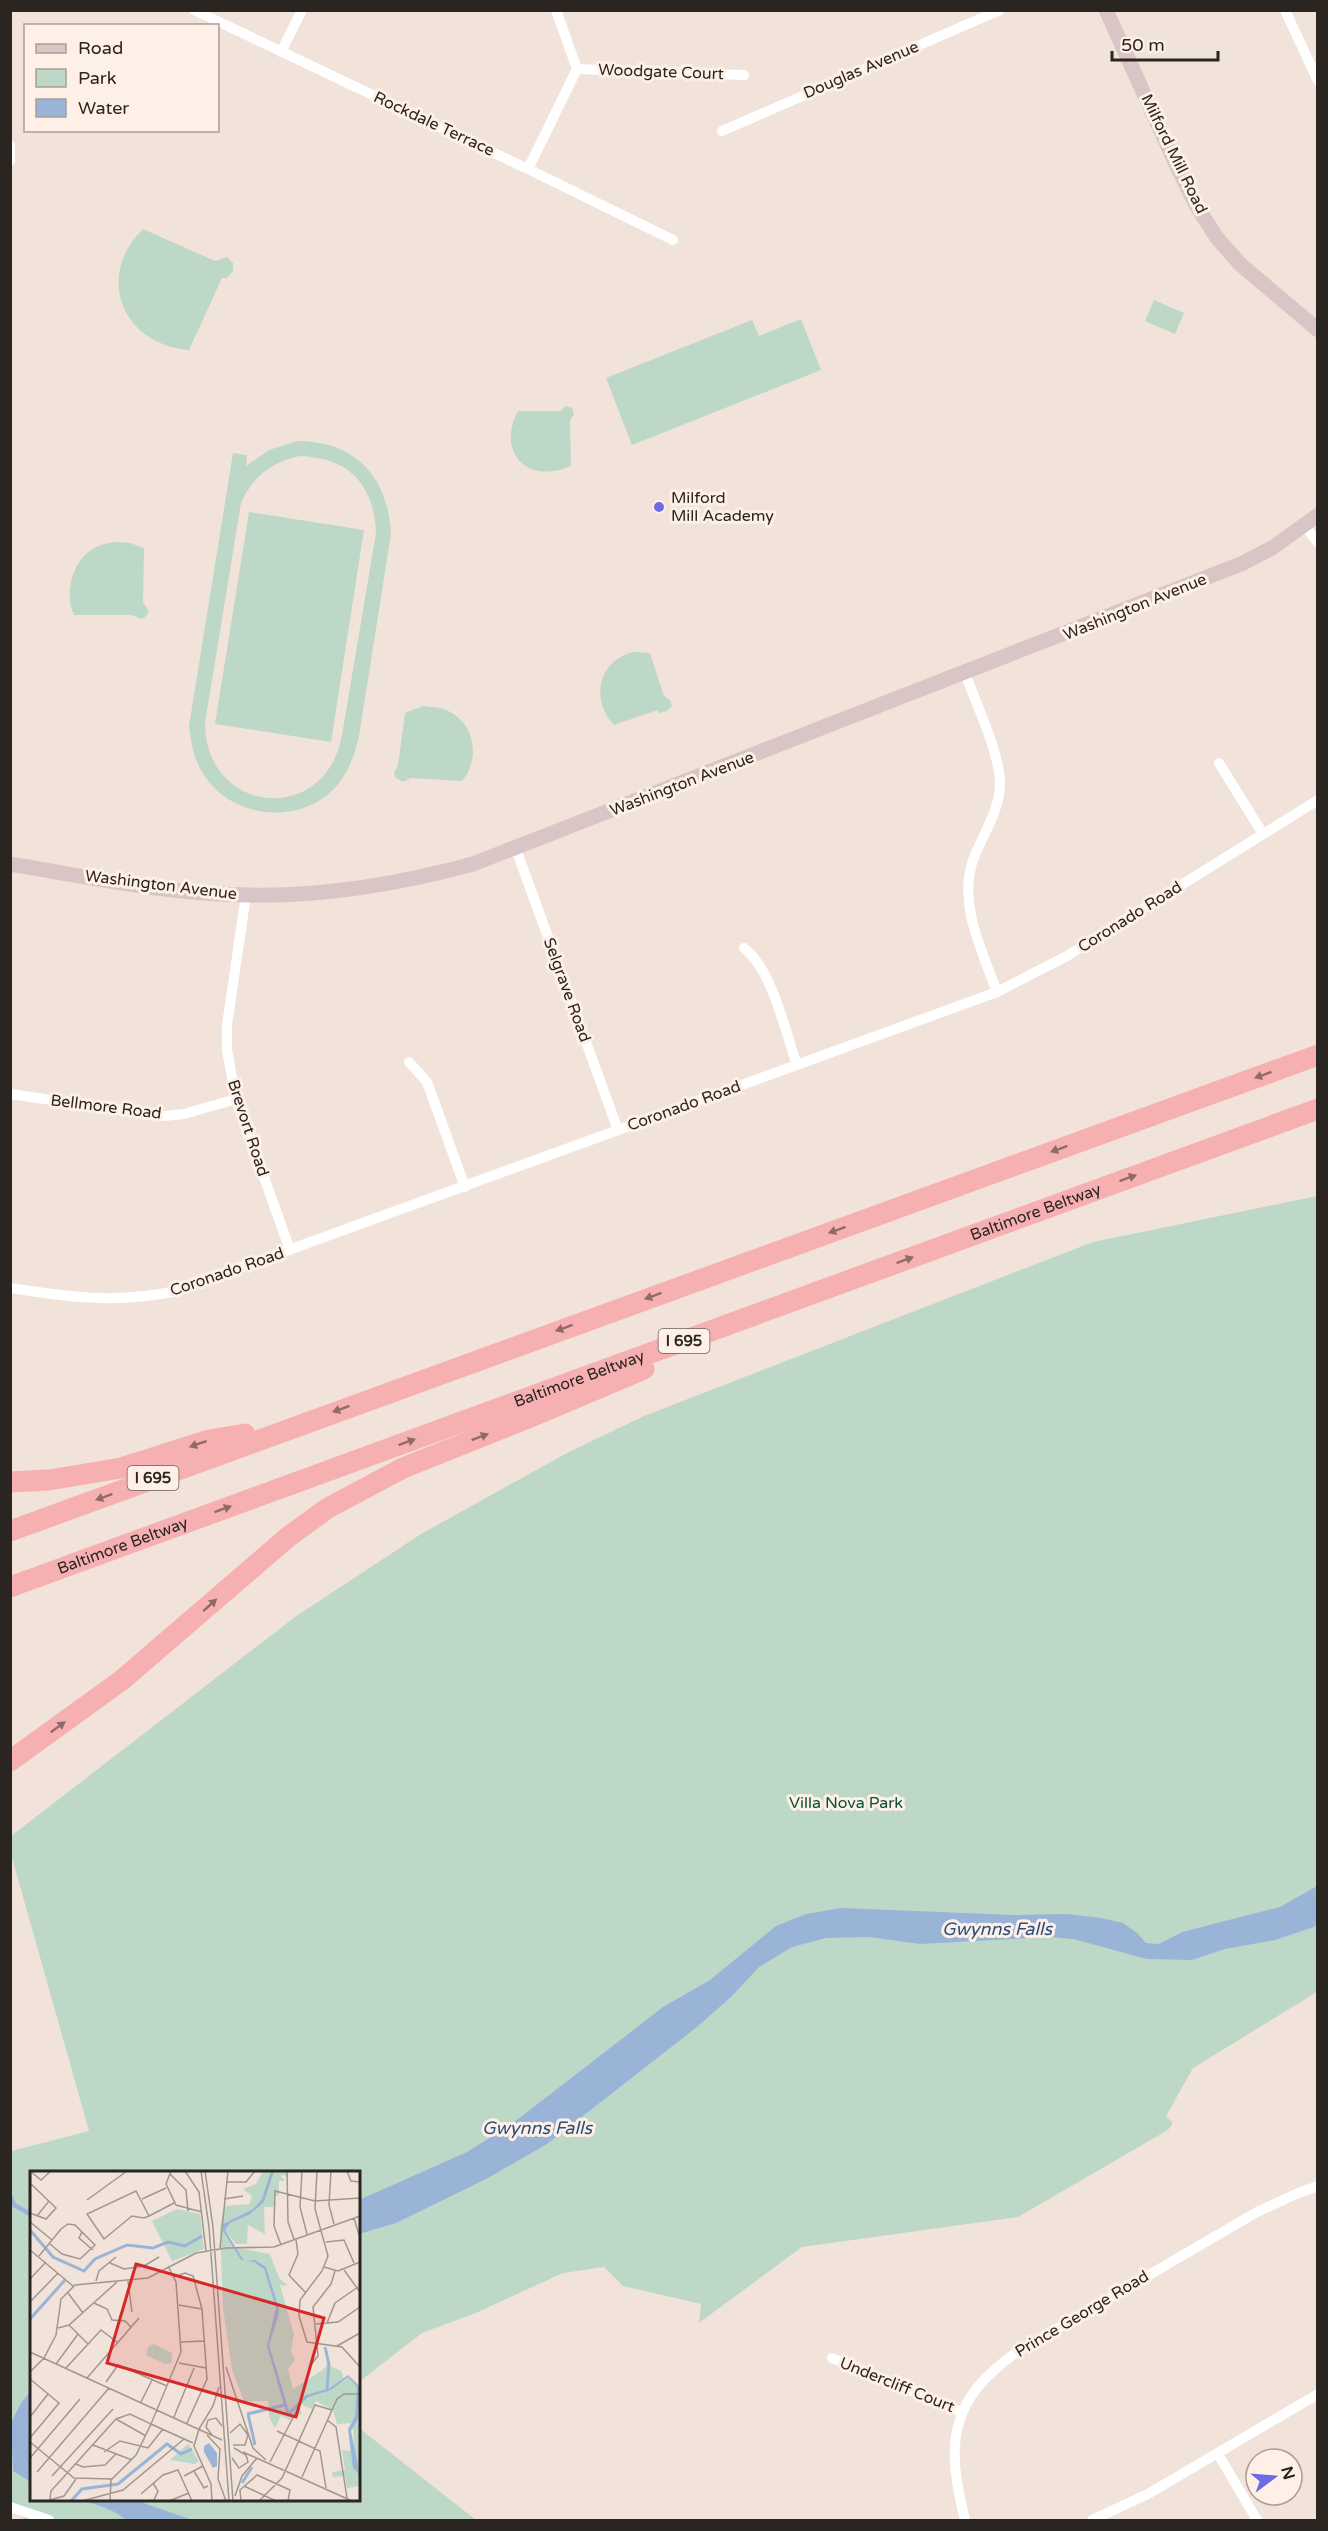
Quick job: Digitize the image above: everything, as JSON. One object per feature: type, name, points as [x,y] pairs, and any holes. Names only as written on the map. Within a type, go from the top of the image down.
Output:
[{"type":"highway","name":"I 695","points":[[10,1531],[1317,1055]]},
{"type":"highway","name":"Baltimore Beltway","points":[[10,1587],[1317,1109]]},
{"type":"highway","points":[[10,1761],[122,1680],[288,1537],[328,1508],[363,1488],[403,1468],[544,1412],[879,1269]]},
{"type":"highway","points":[[10,1482],[49,1480],[121,1468],[209,1440],[296,1425]]},
{"type":"main road","name":"Milford Mill Road","points":[[1106,10],[1180,173],[1196,205],[1217,238],[1241,265],[1317,330]]},
{"type":"main road","name":"Washington Avenue","points":[[10,864],[148,886],[246,895],[321,893],[394,883],[473,864],[1241,564],[1305,526],[1317,515]]},
{"type":"street","name":"Rockdale Terrace","points":[[194,10],[673,240]]},
{"type":"street","points":[[281,52],[302,10]]},
{"type":"street","name":"Woodgate Court","points":[[528,169],[577,69],[556,10]]},
{"type":"street","name":"Douglas Avenue","points":[[722,131],[1000,10]]},
{"type":"street","points":[[1285,10],[1317,81]]},
{"type":"street","name":"Woodgate Court","points":[[577,69],[744,75]]},
{"type":"street","points":[[10,145],[10,161]]},
{"type":"street","points":[[1305,526],[1317,543]]},
{"type":"street","points":[[964,673],[994,752],[1000,782],[996,810],[970,870],[968,900],[970,916],[997,992]]},
{"type":"street","points":[[1219,763],[1263,834]]},
{"type":"street","name":"Coronado Road","points":[[10,1288],[96,1300],[176,1292],[997,992],[1067,956],[1317,800]]},
{"type":"street","name":"Selgrave Road","points":[[516,849],[618,1130]]},
{"type":"street","name":"Brevort Road","points":[[246,895],[227,1025],[227,1050],[236,1099],[290,1250]]},
{"type":"street","points":[[744,948],[754,955],[766,975],[797,1065]]},
{"type":"street","points":[[409,1062],[427,1082],[465,1187]]},
{"type":"street","name":"Bellmore Road","points":[[10,1094],[164,1116],[184,1114],[236,1099]]},
{"type":"street","name":"Prince George Road","points":[[965,2520],[954,2468],[956,2436],[962,2412],[977,2388],[990,2373],[1017,2352],[1257,2212],[1296,2193],[1317,2186]]},
{"type":"street","name":"Undercliff Court","points":[[832,2358],[962,2412]]},
{"type":"street","points":[[1092,2520],[1148,2494],[1317,2394]]},
{"type":"street","points":[[1218,2454],[1257,2520]]},
{"type":"street","points":[[10,2507],[49,2520]]},
{"type":"green space","points":[[143,229],[215,261],[227,257],[233,263],[233,271],[227,278],[222,278],[189,350],[166,345],[147,336],[133,322],[123,306],[119,287],[120,267],[128,248]]},
{"type":"green space","points":[[1154,300],[1184,313],[1175,334],[1145,321]]},
{"type":"green space","points":[[801,319],[821,370],[632,445],[606,378],[752,320],[759,336]]},
{"type":"green space","points":[[566,406],[572,408],[574,414],[570,421],[571,466],[555,471],[541,471],[530,468],[520,461],[514,452],[511,440],[512,426],[518,411],[560,411]]},
{"type":"green space","points":[[297,441],[318,443],[352,455],[365,466],[383,495],[389,514],[391,534],[354,755],[343,778],[325,797],[308,807],[289,812],[250,809],[216,790],[198,763],[189,726],[233,453],[247,455],[246,466],[269,450]],"holes":[[[300,456],[317,458],[345,468],[356,477],[370,501],[376,533],[342,735],[332,764],[314,785],[292,796],[268,798],[245,792],[225,777],[211,754],[205,723],[241,503],[251,485],[272,466]]]},
{"type":"green space","points":[[249,512],[364,530],[331,742],[215,724]]},
{"type":"green space","points":[[116,542],[130,543],[144,548],[143,602],[149,612],[140,619],[132,615],[74,615],[70,590],[78,563],[96,547]]},
{"type":"green space","points":[[633,652],[650,653],[664,696],[670,700],[672,706],[667,711],[659,713],[658,710],[614,725],[606,715],[602,704],[601,682],[605,672],[612,664]]},
{"type":"green space","points":[[423,706],[446,710],[456,716],[469,732],[473,752],[472,762],[462,781],[411,778],[403,782],[396,778],[394,773],[398,765],[405,713]]},
{"type":"green space","name":"Villa Nova Park","points":[[1317,1196],[1317,1992],[1193,2068],[1166,2116],[1173,2123],[1168,2130],[1018,2217],[802,2247],[699,2323],[701,2304],[623,2286],[604,2267],[563,2273],[478,2312],[422,2333],[360,2381],[360,2171],[30,2171],[30,2501],[360,2501],[360,2429],[476,2520],[175,2520],[140,2502],[123,2520],[25,2520],[11,2501],[11,2151],[89,2131],[11,1854],[11,1836],[295,1617],[421,1534],[567,1453],[644,1416],[1093,1242]]},
{"type":"water","name":"Gwynns Falls","points":[[1317,1886],[1317,1925],[1314,1927],[1275,1940],[1225,1949],[1192,1960],[1147,1959],[1073,1939],[1050,1937],[920,1944],[869,1937],[826,1938],[792,1947],[759,1967],[732,1996],[697,2027],[547,2144],[488,2178],[396,2223],[360,2234],[360,2200],[467,2152],[513,2123],[663,2007],[710,1980],[776,1926],[806,1914],[841,1908],[1014,1915],[1067,1914],[1123,1923],[1146,1943],[1159,1944],[1182,1932],[1280,1907]]},
{"type":"water","points":[[30,2392],[30,2481],[13,2471],[11,2423],[21,2403]]},
{"type":"water","points":[[83,2501],[138,2501],[192,2520],[126,2520],[98,2505]]},
{"type":"waterway","points":[[10,2196],[14,2205],[30,2214]]},
{"type":"place","name":"Milford Mill Academy","points":[[659,507]]}]
